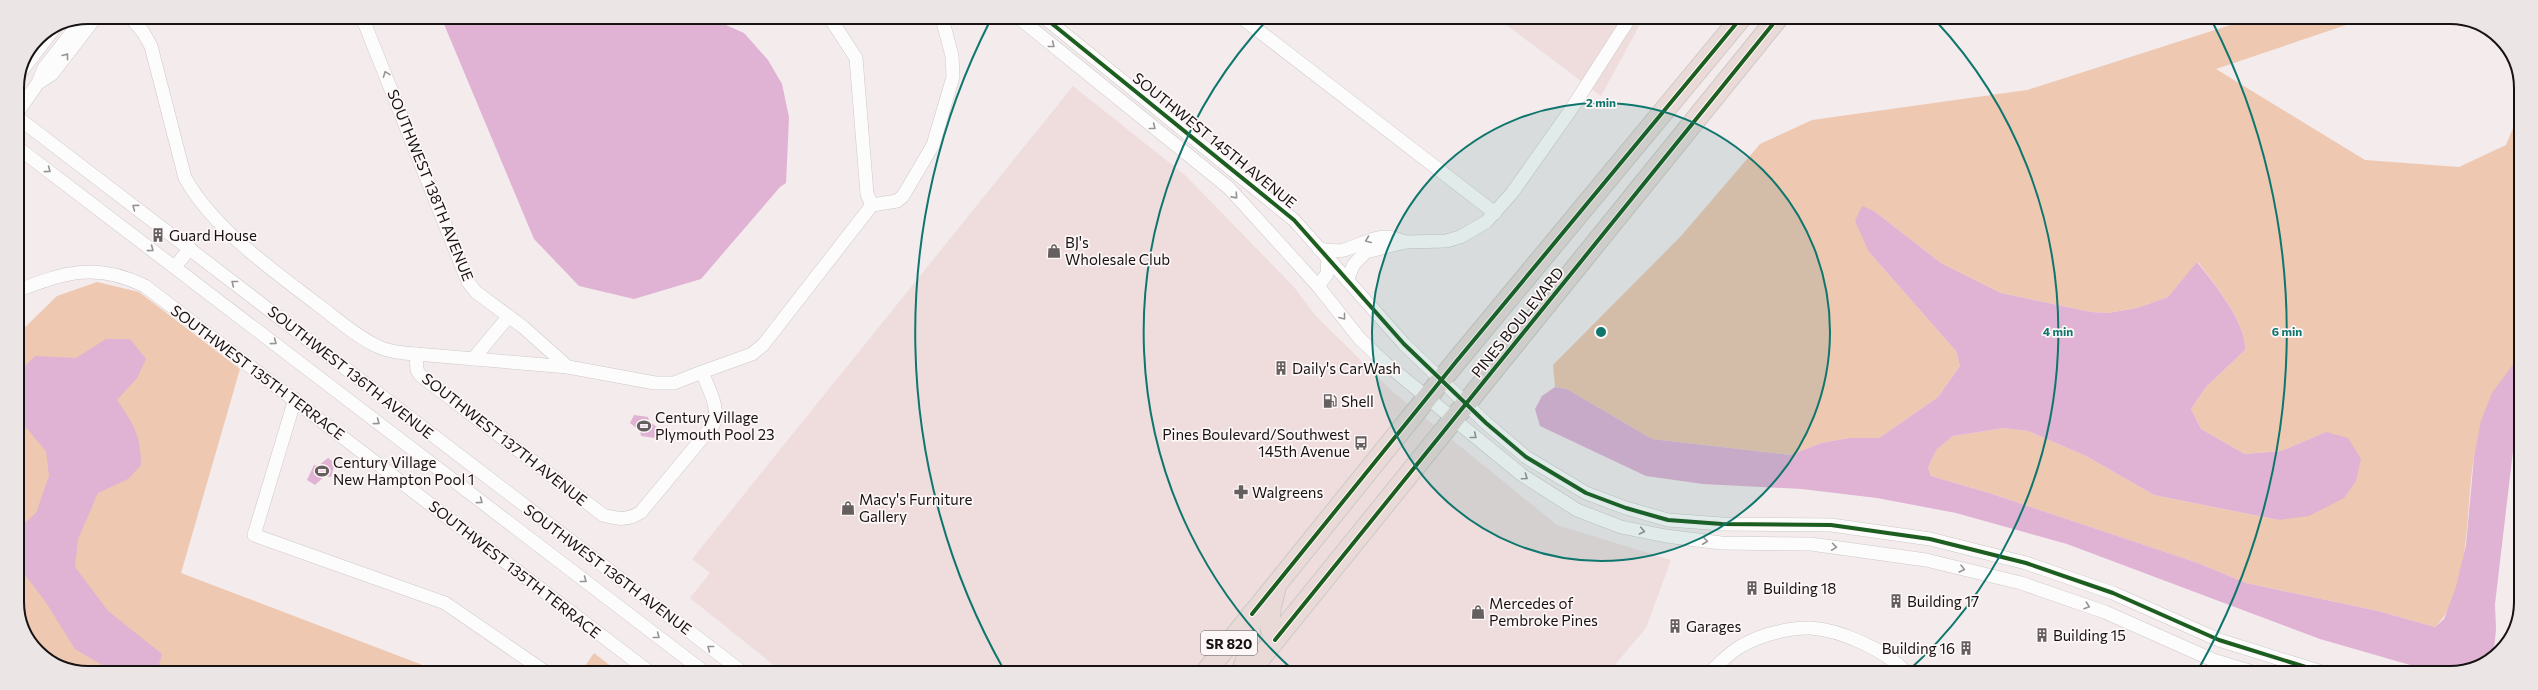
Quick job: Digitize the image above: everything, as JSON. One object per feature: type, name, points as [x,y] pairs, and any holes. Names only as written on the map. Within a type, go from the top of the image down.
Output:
[{"type":"highway","name":"PINES BOULEVARD","points":[[1211,666],[1441,380],[1736,24]]},
{"type":"highway","name":"PINES BOULEVARD","points":[[1254,666],[1773,24]]},
{"type":"highway","points":[[1275,640],[1269,626],[1268,617],[1277,584]]},
{"type":"highway","points":[[1244,666],[1248,655],[1252,614]]},
{"type":"street","points":[[38,83],[52,74],[91,24]]},
{"type":"street","name":"SOUTHWEST 137TH AVENUE","points":[[136,24],[143,32],[151,46],[178,160],[184,178],[199,199],[263,262],[348,327],[387,350],[416,354],[417,370],[420,374],[603,515],[624,520],[641,512],[716,419],[715,406],[702,372]]},
{"type":"street","name":"SOUTHWEST 138TH AVENUE","points":[[365,24],[468,282],[476,292],[509,316],[568,367]]},
{"type":"street","points":[[834,24],[856,58],[867,194],[872,205]]},
{"type":"street","points":[[416,354],[568,367],[655,383],[674,383],[752,354],[763,345],[872,205],[897,201],[903,196],[933,145],[954,67],[943,24]]},
{"type":"street","name":"SOUTHWEST 145TH AVENUE","points":[[1027,24],[1229,188],[1318,286],[1359,338],[1427,399],[1522,475],[1577,510],[1621,527],[1666,536],[1720,543],[1811,544],[1926,560],[2042,590],[2105,612],[2213,660],[2233,666]]},
{"type":"street","name":"SOUTHWEST 145TH AVENUE","points":[[1052,24],[1294,220],[1404,344],[1466,404],[1526,457],[1556,477],[1586,493],[1626,508],[1668,520],[1722,524],[1831,525],[1930,539],[2026,563],[2099,588],[2219,640],[2289,666]]},
{"type":"street","points":[[1250,24],[1495,213]]},
{"type":"street","points":[[1347,280],[1354,264],[1366,252],[1405,242],[1446,241],[1472,230],[1495,213],[1570,111],[1625,24]]},
{"type":"street","points":[[24,103],[38,83],[44,68],[78,25]]},
{"type":"street","points":[[34,54],[42,44]]},
{"type":"street","name":"SOUTHWEST 136TH AVENUE","points":[[24,122],[734,666]]},
{"type":"street","name":"SOUTHWEST 136TH AVENUE","points":[[24,151],[696,666]]},
{"type":"street","points":[[1318,286],[1327,274],[1324,253],[1344,250],[1373,237],[1388,236],[1405,242]]},
{"type":"street","points":[[175,268],[190,248]]},
{"type":"street","name":"SOUTHWEST 135TH TERRACE","points":[[24,288],[54,276],[86,271],[108,273],[133,280],[145,286],[641,666]]},
{"type":"street","points":[[473,359],[509,316]]},
{"type":"street","points":[[295,400],[254,535],[445,603],[537,666]]},
{"type":"street","points":[[1717,666],[1737,649],[1767,635],[1812,628],[1857,640],[1872,647],[1898,666]]},
{"type":"shaded area","points":[[444,24],[724,24],[744,33],[768,60],[782,84],[789,117],[786,183],[780,187],[701,279],[634,299],[579,286],[534,239]]},
{"type":"shaded area","points":[[1505,24],[1640,24],[1601,96]]},
{"type":"shaded area","points":[[2233,24],[2349,24],[2216,69],[2365,160],[2459,167],[2506,145],[2514,126],[2514,364],[2496,401],[2478,444],[2471,477],[2465,547],[2461,571],[2447,612],[2435,627],[2378,611],[2246,583],[2198,563],[1989,493],[1931,476],[1928,467],[1937,449],[1953,436],[2004,428],[2028,431],[2086,456],[2154,495],[2279,520],[2326,432],[2281,451],[2245,454],[2201,429],[2191,409],[2206,387],[2245,350],[2241,328],[2235,316],[2198,262],[2168,297],[2137,308],[2108,313],[2091,312],[2001,293],[1941,263],[1874,211],[1869,252],[1956,351],[1960,366],[1938,397],[1879,438],[1849,438],[1821,443],[1791,455],[1652,439],[1567,389],[1555,387],[1553,365],[1681,236],[1760,144],[1812,120],[2027,90]]},
{"type":"shaded area","points":[[1073,86],[1186,176],[1294,287],[1315,315],[1392,391],[1557,525],[1671,560],[1646,628],[1614,666],[775,666],[690,598],[710,573],[692,559]]},
{"type":"shaded area","points":[[1862,206],[1874,211],[1941,263],[2001,293],[2091,312],[2108,313],[2137,308],[2168,297],[2197,262],[2220,292],[2235,316],[2241,328],[2245,350],[2206,387],[2191,409],[2201,429],[2245,454],[2281,451],[2326,432],[2348,438],[2361,459],[2356,481],[2344,498],[2309,516],[2279,520],[2154,495],[2086,456],[2028,431],[2004,428],[1953,436],[1937,449],[1928,467],[1931,476],[1989,493],[2198,563],[2246,583],[2378,611],[2435,627],[2444,619],[2456,587],[2466,545],[2474,457],[2481,421],[2492,393],[2514,363],[2514,442],[2495,604],[2496,630],[2494,648],[2489,653],[2470,663],[2450,666],[2414,666],[2320,639],[2067,544],[1956,513],[1877,498],[1802,489],[1703,484],[1646,476],[1540,426],[1535,409],[1542,396],[1555,387],[1567,389],[1652,439],[1791,455],[1821,443],[1849,438],[1879,438],[1938,397],[1960,366],[1956,351],[1869,252],[1855,221]]},
{"type":"shaded area","points":[[97,282],[139,292],[240,369],[181,573],[423,666],[88,666],[72,664],[64,661],[53,655],[40,644],[29,626],[24,606],[24,328],[57,296]]},
{"type":"shaded area","points":[[106,339],[130,339],[146,359],[137,378],[117,400],[132,423],[138,438],[141,465],[128,479],[98,493],[78,539],[75,567],[108,611],[162,654],[159,666],[104,666],[75,649],[45,601],[24,574],[24,524],[36,513],[49,476],[46,451],[24,425],[24,367],[35,356],[76,358]]},
{"type":"shaded area","name":"Century Village Plymouth Pool 23","points":[[634,415],[648,417],[649,421],[659,429],[655,438],[641,436],[640,431],[630,423]]},
{"type":"shaded area","name":"Century Village New Hampton Pool 1","points":[[328,458],[335,463],[331,477],[325,476],[315,485],[307,480],[314,465],[318,466]]},
{"type":"shaded area","points":[[594,653],[611,666],[585,666]]},
{"type":"cycle path","points":[[1052,24],[1294,220],[1404,344],[1486,423],[1526,457],[1586,493],[1626,508],[1668,520],[1722,524],[1831,525],[1930,539],[2026,563],[2113,593],[2219,640],[2303,666]]},
{"type":"cycle path","points":[[1252,614],[1455,363],[1736,24]]},
{"type":"cycle path","points":[[1275,640],[1773,24]]},
{"type":"place","name":"Guard House","points":[[158,235]]},
{"type":"place","name":"BJ's Wholesale Club","points":[[1054,251]]},
{"type":"place","name":"Daily's CarWash","points":[[1281,368]]},
{"type":"place","name":"Shell","points":[[1330,401]]},
{"type":"place","name":"Century Village Plymouth Pool 23","points":[[644,426]]},
{"type":"place","name":"Pines Boulevard/Southwest 145th Avenue","points":[[1361,443]]},
{"type":"place","name":"Century Village New Hampton Pool 1","points":[[322,471]]},
{"type":"place","name":"Walgreens","points":[[1241,492]]},
{"type":"place","name":"Macy's Furniture Gallery","points":[[848,508]]},
{"type":"place","name":"Building 18","points":[[1752,588]]},
{"type":"place","name":"Building 17","points":[[1896,601]]},
{"type":"place","name":"Mercedes of Pembroke Pines","points":[[1478,612]]},
{"type":"place","name":"Garages","points":[[1675,626]]},
{"type":"place","name":"Building 15","points":[[2042,635]]},
{"type":"place","name":"Building 16","points":[[1966,648]]}]
